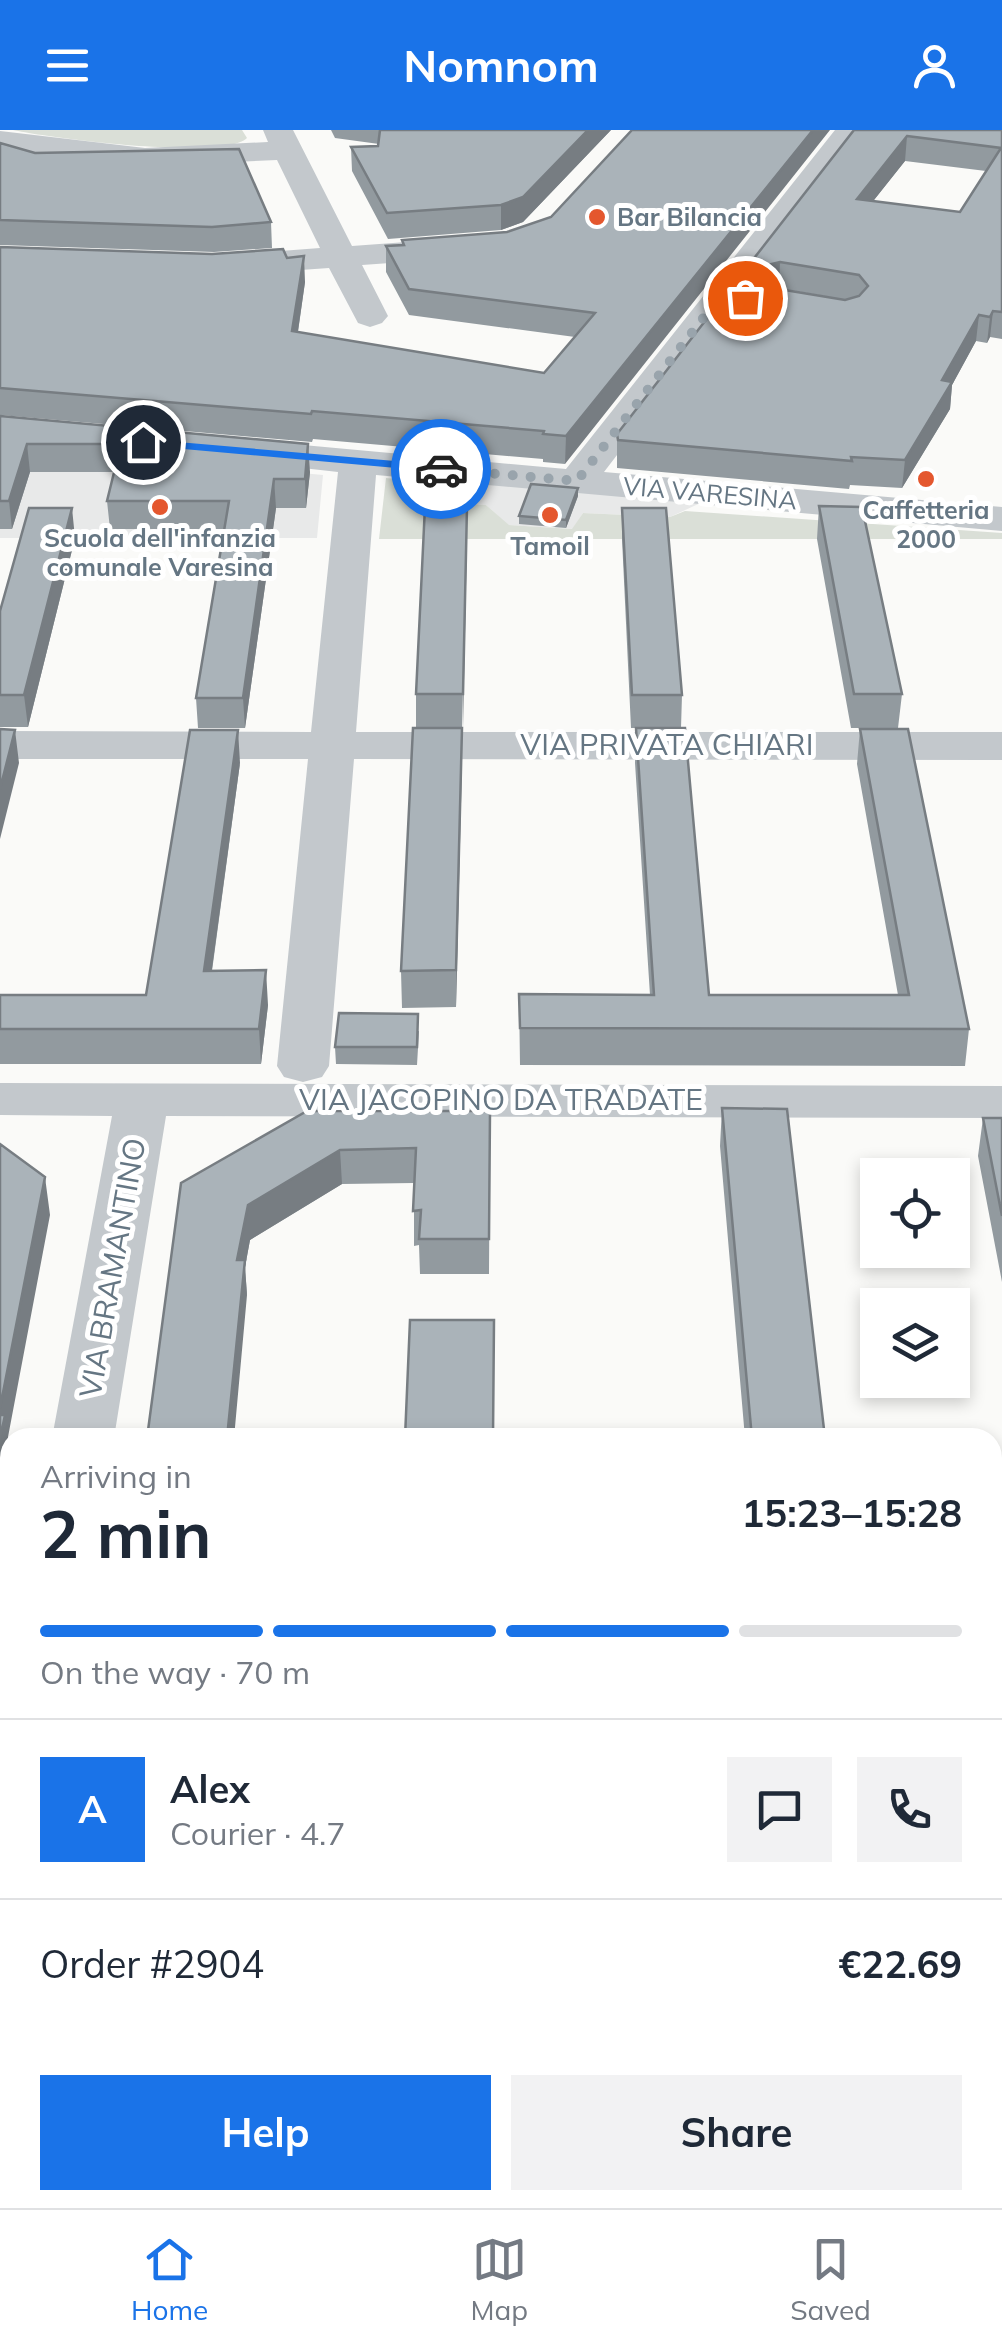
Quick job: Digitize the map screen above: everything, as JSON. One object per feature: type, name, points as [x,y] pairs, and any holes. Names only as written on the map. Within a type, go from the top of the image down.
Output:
[{"type":"street","points":[[577,481],[734,296],[851,130]]},
{"type":"street","points":[[5,154],[39,147],[144,157],[283,140],[370,316]]},
{"type":"street","points":[[196,266],[488,246]]},
{"type":"street","name":"VIA VARESINA","points":[[205,448],[359,467],[448,469],[1002,519]]},
{"type":"street","points":[[302,1066],[359,467]]},
{"type":"street","points":[[448,469],[456,494],[495,498],[648,511],[687,491]]},
{"type":"street","name":"VIA PRIVATA CHIARI","points":[[0,745],[1002,746]]},
{"type":"street","name":"VIA JACOPINO DA TRADATE","points":[[0,1099],[1002,1102]]},
{"type":"street","name":"VIA BRAMANTINO","points":[[85,1428],[142,1100]]},
{"type":"shaded area","points":[[13,130],[242,130],[247,138],[232,145],[173,148]]},
{"type":"shaded area","name":"Scuola dell'infanzia comunale Varesina","points":[[0,445],[323,475],[317,538],[0,538]]},
{"type":"shaded area","points":[[413,465],[720,494],[670,517],[583,513],[573,529],[508,525],[486,505],[437,502]]},
{"type":"shaded area","points":[[386,478],[424,482],[437,502],[486,505],[509,525],[572,529],[583,513],[670,517],[685,511],[1002,533],[1002,539],[379,539]]},
{"type":"building","points":[[380,130],[588,130],[523,197],[501,205],[387,213],[351,147],[378,146]]},
{"type":"building","points":[[632,130],[813,130],[566,436],[312,411],[311,414],[0,388],[0,247],[212,254],[283,249],[287,258],[304,256],[292,331],[544,373],[595,313],[409,289],[386,246],[404,245],[402,240],[507,232],[551,217]]},
{"type":"building","points":[[854,130],[1002,130],[1002,312],[993,311],[990,317],[979,315],[942,380],[952,382],[905,460],[851,457],[852,461],[618,440],[617,434]],"holes":[[[907,136],[1001,148],[960,212],[857,199]],[[780,262],[859,275],[868,286],[859,296],[845,300],[767,287],[759,276],[767,265]]]},
{"type":"building","points":[[0,143],[35,153],[239,149],[271,222],[212,227],[0,220]]},
{"type":"building","points":[[0,416],[308,444],[305,479],[274,479],[243,698],[196,698],[229,501],[107,501],[121,444],[27,444],[9,501],[0,501]]},
{"type":"building","points":[[531,484],[578,488],[566,520],[519,516]]},
{"type":"building","points":[[425,506],[467,506],[463,694],[416,694]]},
{"type":"building","points":[[819,506],[862,507],[902,694],[854,694]]},
{"type":"building","points":[[29,508],[72,508],[24,695],[0,695],[0,611]]},
{"type":"building","points":[[622,508],[666,508],[682,695],[632,695]]},
{"type":"building","points":[[413,728],[462,728],[456,970],[401,971]]},
{"type":"building","points":[[636,728],[685,728],[709,995],[909,995],[860,729],[908,729],[969,1029],[520,1028],[519,994],[654,995]]},
{"type":"building","points":[[0,729],[15,730],[0,789]]},
{"type":"building","points":[[190,730],[238,730],[204,971],[266,970],[259,1029],[0,1029],[0,995],[146,995]]},
{"type":"building","points":[[339,1013],[418,1014],[417,1047],[335,1047]]},
{"type":"building","points":[[722,1108],[787,1109],[824,1428],[751,1428]]},
{"type":"building","points":[[307,1111],[490,1111],[489,1239],[419,1239],[421,1210],[413,1211],[416,1148],[340,1150],[248,1205],[237,1260],[245,1260],[228,1428],[148,1428],[181,1183]]},
{"type":"building","points":[[983,1118],[1002,1118],[1002,1216]]},
{"type":"building","points":[[0,1144],[45,1177],[0,1408]]},
{"type":"building","points":[[410,1320],[494,1320],[493,1428],[405,1428]]},
{"type":"way so far","points":[[441,469],[577,481],[722,294],[745,298]]},
{"type":"place","name":"Bar Bilancia","points":[[597,217]]},
{"type":"place","name":"Caffetteria 2000","points":[[926,479]]},
{"type":"place","name":"Scuola dell'infanzia comunale Varesina","points":[[160,507]]},
{"type":"place","name":"Tamoil","points":[[550,515]]},
{"type":"route","points":[[143,442],[441,469]]}]
